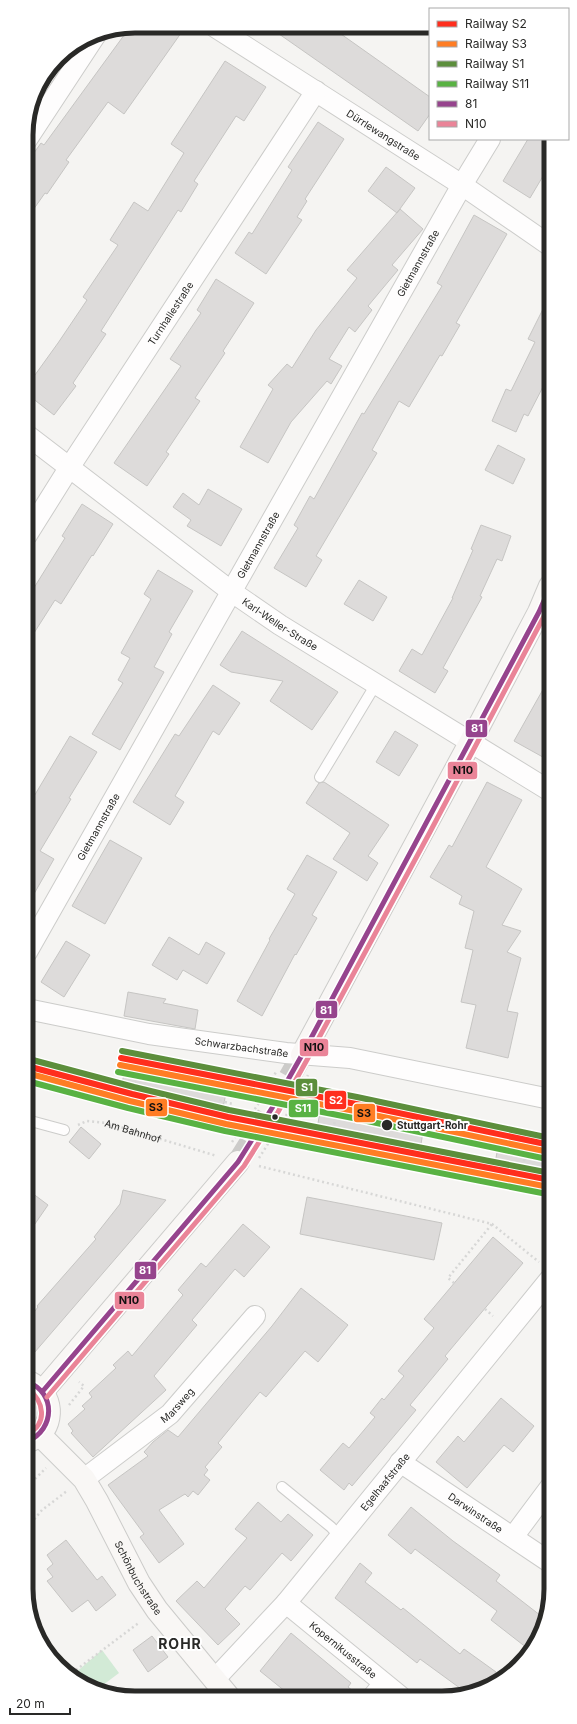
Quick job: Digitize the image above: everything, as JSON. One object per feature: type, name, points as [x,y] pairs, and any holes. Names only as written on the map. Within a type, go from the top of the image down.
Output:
[{"type":"street","name":"Dürrlewangstraße","points":[[227,33],[462,185],[544,242]]},
{"type":"street","points":[[33,130],[91,44]]},
{"type":"street","name":"Turnhallestraße","points":[[33,525],[316,91]]},
{"type":"street","name":"Gietmannstraße","points":[[33,941],[462,185],[489,140]]},
{"type":"street","name":"Karl-Weller-Straße","points":[[33,440],[232,592],[280,625],[544,787]]},
{"type":"street","points":[[302,1054],[470,742],[544,600]]},
{"type":"street","name":"Schwarzbachstraße","points":[[33,1010],[149,1034],[302,1054],[350,1058],[544,1098]]},
{"type":"street","points":[[34,1438],[47,1425],[50,1412],[48,1400],[35,1387],[234,1154]]},
{"type":"street","name":"Egelhaafstraße","points":[[214,1680],[286,1603],[400,1462],[544,1278]]},
{"type":"street","name":"Marsweg","points":[[84,1479],[170,1414],[255,1316]]},
{"type":"street","name":"Schönbuchstraße","points":[[34,1438],[59,1454],[84,1479],[97,1501],[139,1583],[157,1610],[224,1691]]},
{"type":"street","name":"Darwinstraße","points":[[400,1462],[544,1558]]},
{"type":"street","points":[[513,1537],[544,1495]]},
{"type":"street","name":"Kopernikusstraße","points":[[286,1603],[394,1691]]},
{"type":"lane","points":[[320,777],[376,684]]},
{"type":"lane","points":[[33,1121],[64,1130]]},
{"type":"lane","points":[[282,1487],[331,1527],[340,1537]]},
{"type":"lane","points":[[371,1691],[380,1680]]},
{"type":"path","points":[[234,1154],[266,1091],[302,1054]]},
{"type":"path","points":[[302,1054],[282,1121],[254,1166],[492,1224],[544,1270]]},
{"type":"path","points":[[218,1111],[224,1085]]},
{"type":"path","points":[[224,1112],[225,1102],[233,1104]]},
{"type":"path","points":[[332,1134],[338,1108]]},
{"type":"path","name":"Am Bahnhof","points":[[64,1130],[87,1121],[107,1123],[234,1154]]},
{"type":"path","points":[[522,1170],[527,1146]]},
{"type":"path","points":[[454,1283],[448,1278],[492,1224]]},
{"type":"path","points":[[33,1521],[42,1510],[84,1479]]},
{"type":"path","points":[[75,1672],[116,1638],[157,1610]]},
{"type":"green space","points":[[102,1650],[119,1673],[102,1686],[76,1672]]},
{"type":"building","points":[[181,33],[124,114],[108,102],[66,160],[69,162],[47,194],[45,193],[33,210],[33,154],[41,143],[44,145],[125,34]]},
{"type":"building","points":[[278,33],[339,33],[429,96],[429,115],[418,131]]},
{"type":"building","points":[[225,61],[266,87],[244,121],[236,116],[194,181],[198,184],[181,212],[178,210],[101,331],[106,334],[73,383],[76,386],[54,415],[33,399],[33,378],[87,300],[83,297],[118,245],[110,240],[134,202],[148,211],[184,153],[171,144]]},
{"type":"building","points":[[318,122],[344,139],[305,199],[307,201],[297,217],[302,220],[266,274],[235,253],[249,232],[252,234],[292,170],[288,167]]},
{"type":"building","points":[[527,140],[544,140],[544,174],[530,198],[503,181]]},
{"type":"building","points":[[386,167],[415,188],[397,213],[368,191]]},
{"type":"building","points":[[400,209],[423,229],[392,265],[398,270],[368,306],[372,310],[355,332],[349,327],[329,359],[342,366],[331,384],[327,381],[291,422],[268,463],[240,447],[273,389],[268,385],[287,364],[292,368],[316,330],[357,278],[347,270]]},
{"type":"building","points":[[474,215],[507,234],[456,323],[460,325],[442,356],[440,355],[409,407],[399,401],[372,450],[377,453],[316,556],[322,560],[306,587],[274,568],[298,528],[294,525],[310,496],[314,499],[362,413],[364,414],[442,286],[437,283]]},
{"type":"building","points":[[216,279],[254,303],[223,351],[225,353],[195,398],[200,401],[166,452],[169,454],[147,486],[114,463],[181,366],[170,359],[201,313],[197,310]]},
{"type":"building","points":[[544,307],[544,385],[528,416],[524,414],[516,432],[492,421],[506,389],[511,391],[535,342],[528,339]]},
{"type":"building","points":[[498,445],[525,459],[513,484],[485,470]]},
{"type":"building","points":[[208,489],[242,509],[221,546],[187,526],[191,520],[173,507],[183,493],[199,505]]},
{"type":"building","points":[[82,504],[113,524],[61,604],[55,600],[33,635],[33,589],[65,538],[62,536]]},
{"type":"building","points":[[481,525],[511,536],[502,561],[497,559],[480,596],[482,597],[443,668],[448,671],[435,693],[399,671],[412,649],[422,655],[453,598],[473,550],[471,549]]},
{"type":"building","points":[[158,570],[193,591],[169,632],[172,634],[154,667],[164,672],[120,750],[92,734],[123,683],[118,680],[130,658],[121,653],[151,599],[144,594]]},
{"type":"building","points":[[359,580],[387,597],[373,621],[344,604]]},
{"type":"building","points":[[242,631],[338,692],[312,730],[270,701],[283,681],[231,672],[220,665]]},
{"type":"building","points":[[213,685],[240,703],[219,735],[213,731],[175,796],[184,802],[170,825],[133,802],[175,734],[179,736]]},
{"type":"building","points":[[544,688],[544,758],[514,741]]},
{"type":"building","points":[[395,731],[418,745],[399,776],[376,762]]},
{"type":"building","points":[[70,736],[97,752],[69,798],[71,799],[40,851],[54,859],[33,896],[33,798]]},
{"type":"building","points":[[324,782],[389,825],[368,856],[378,863],[367,881],[333,859],[350,833],[306,803],[319,783]]},
{"type":"building","points":[[487,782],[522,800],[486,867],[522,889],[502,925],[521,931],[507,952],[521,958],[507,1011],[518,1013],[508,1058],[466,1048],[476,1005],[461,1002],[473,950],[465,948],[474,911],[459,904],[462,896],[430,877],[449,845],[452,847]]},
{"type":"building","points":[[110,840],[142,858],[105,924],[72,906]]},
{"type":"building","points":[[307,855],[337,872],[312,915],[317,918],[296,955],[295,954],[262,1016],[237,1001],[270,940],[269,939],[295,894],[287,889]]},
{"type":"building","points":[[169,937],[199,955],[206,942],[225,953],[207,984],[183,970],[177,980],[152,965]]},
{"type":"building","points":[[66,941],[90,955],[64,997],[41,982]]},
{"type":"building","points":[[128,992],[166,999],[163,1003],[198,1010],[195,1029],[124,1016]]},
{"type":"building","points":[[126,1066],[227,1088],[223,1108],[216,1108],[121,1087]]},
{"type":"building","points":[[321,1106],[424,1126],[420,1150],[317,1129]]},
{"type":"building","points":[[81,1127],[101,1144],[89,1159],[69,1142]]},
{"type":"building","points":[[499,1142],[544,1151],[544,1173],[495,1163]]},
{"type":"building","points":[[123,1190],[166,1200],[33,1354],[33,1314],[38,1307],[37,1306],[96,1239],[94,1237],[120,1204]]},
{"type":"building","points":[[33,1194],[48,1205],[33,1227]]},
{"type":"building","points":[[307,1197],[442,1223],[434,1260],[300,1234]]},
{"type":"building","points":[[243,1224],[270,1247],[244,1277],[235,1269],[192,1320],[197,1325],[154,1376],[166,1390],[93,1457],[71,1433],[73,1431],[68,1424],[85,1409],[82,1406],[92,1397],[89,1393],[116,1368],[113,1365],[128,1351],[132,1356],[183,1295],[178,1290],[201,1263],[206,1267]]},
{"type":"building","points":[[493,1237],[523,1263],[445,1356],[448,1359],[410,1405],[416,1410],[352,1486],[349,1483],[344,1490],[320,1470],[343,1443],[349,1448],[375,1417],[370,1413],[382,1398],[384,1400],[404,1376],[398,1371],[434,1328],[424,1319]]},
{"type":"building","points":[[301,1288],[348,1325],[318,1362],[305,1351],[266,1397],[260,1392],[218,1443],[222,1447],[205,1467],[208,1470],[204,1475],[210,1480],[198,1495],[193,1491],[188,1497],[185,1494],[159,1510],[184,1544],[159,1563],[140,1537],[144,1534],[108,1485],[148,1456],[144,1452],[153,1442],[168,1430],[178,1437],[272,1326]]},
{"type":"building","points":[[501,1398],[534,1426],[513,1452],[504,1445],[467,1488],[436,1462],[458,1436],[464,1442]]},
{"type":"building","points":[[258,1502],[281,1522],[288,1514],[313,1535],[291,1561],[282,1553],[250,1590],[245,1586],[225,1609],[240,1624],[218,1645],[176,1601],[197,1581],[204,1588],[247,1538],[235,1529]]},
{"type":"building","points":[[411,1507],[453,1541],[500,1575],[496,1581],[541,1616],[526,1647],[491,1620],[497,1611],[415,1549],[411,1554],[388,1535]]},
{"type":"building","points":[[66,1540],[97,1580],[102,1576],[116,1595],[96,1611],[88,1600],[72,1612],[47,1581],[53,1577],[47,1569],[53,1564],[47,1555]]},
{"type":"building","points":[[360,1563],[372,1573],[365,1582],[401,1610],[403,1608],[460,1654],[464,1649],[496,1672],[492,1677],[475,1686],[461,1689],[420,1659],[417,1663],[335,1598]]},
{"type":"building","points":[[291,1633],[351,1683],[348,1687],[353,1691],[285,1691],[260,1671]]},
{"type":"building","points":[[152,1636],[168,1657],[148,1672],[133,1650]]},
{"type":"tunnel","points":[[238,1162],[272,1108],[302,1055]]},
{"type":"rail line","name":"S1","points":[[122,1051],[357,1097],[544,1137]]},
{"type":"rail line","name":"S2","points":[[121,1058],[356,1104],[544,1144]]},
{"type":"rail line","name":"S1","points":[[33,1060],[229,1110],[544,1172]]},
{"type":"rail line","name":"S3","points":[[120,1065],[355,1111],[544,1151]]},
{"type":"rail line","name":"S2","points":[[33,1068],[132,1094],[228,1117],[544,1179]]},
{"type":"rail line","name":"S11","points":[[118,1072],[353,1118],[544,1158]]},
{"type":"rail line","name":"S3","points":[[33,1075],[130,1101],[226,1124],[544,1186]]},
{"type":"rail line","name":"S11","points":[[33,1083],[128,1108],[225,1131],[544,1193]]},
{"type":"transit line","name":"81","points":[[42,1392],[238,1162],[272,1108],[302,1055],[544,601]]},
{"type":"transit line","name":"N10","points":[[47,1397],[244,1166],[278,1112],[308,1058],[544,616]]},
{"type":"transit line","name":"81","points":[[33,1385],[44,1394],[49,1411],[43,1428],[33,1438]]},
{"type":"transit line","name":"N10","points":[[33,1394],[38,1399],[42,1412],[39,1424],[33,1430]]},
{"type":"place","name":"Stuttgart-Rohr","points":[[387,1125]]},
{"type":"district","name":"ROHR","points":[[180,1644]]}]
